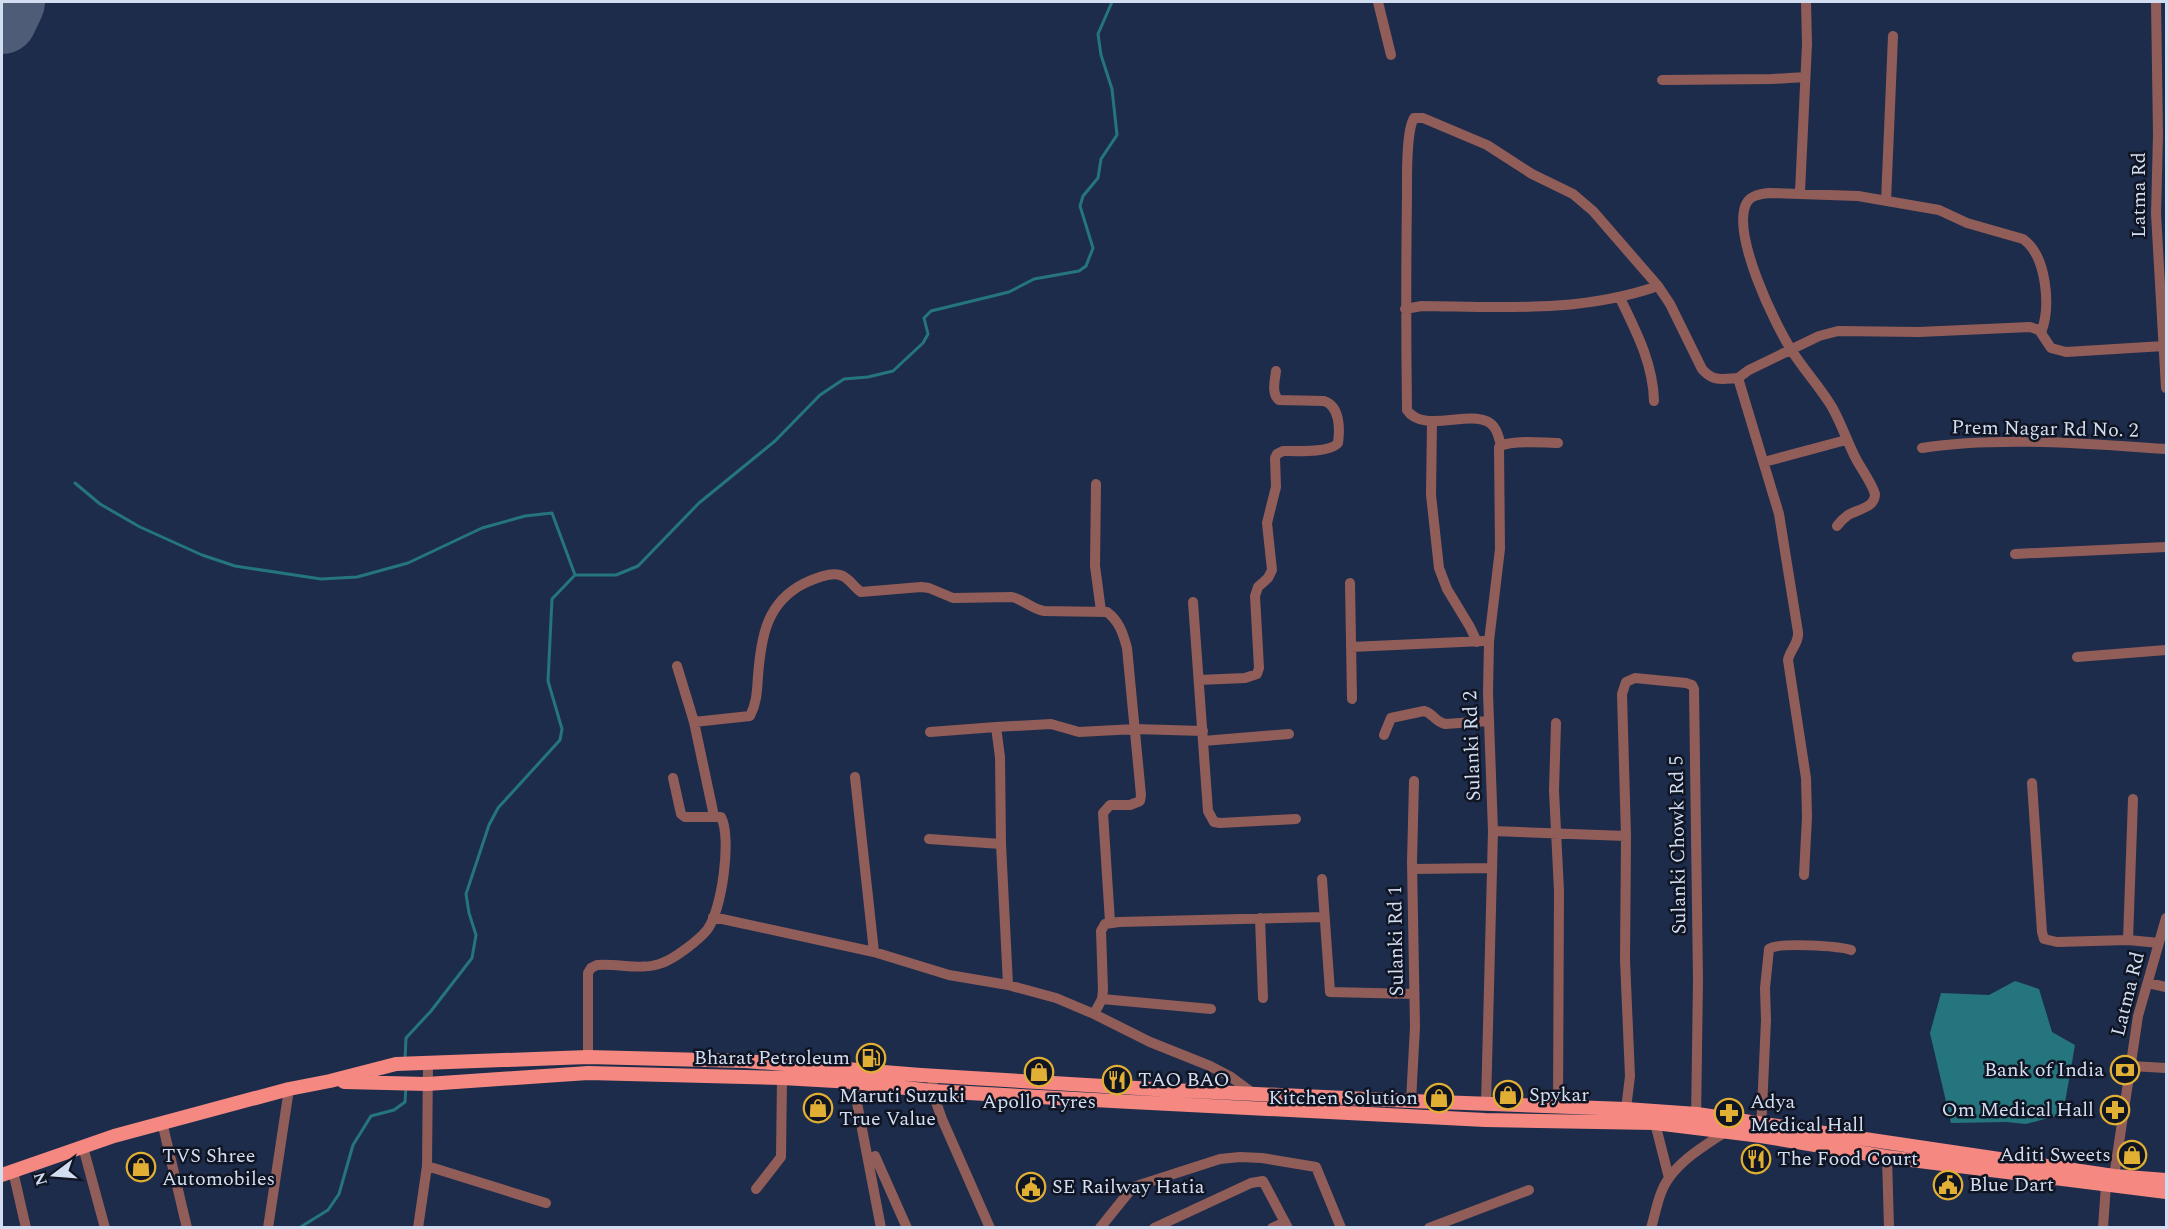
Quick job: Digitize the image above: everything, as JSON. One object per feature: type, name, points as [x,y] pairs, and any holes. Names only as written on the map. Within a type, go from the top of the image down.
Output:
[{"type":"main road","points":[[7,1173],[162,1122],[396,1064],[427,1062],[588,1057],[745,1061],[933,1075],[1255,1094],[1626,1109],[1655,1117]]},
{"type":"main road","points":[[330,1081],[423,1084],[588,1073],[782,1078],[853,1082],[932,1091],[1474,1120],[1655,1117],[1727,1125],[2166,1192]]},
{"type":"main road","points":[[1761,1130],[1887,1157],[2111,1182],[2166,1180]]},
{"type":"street","points":[[1378,2],[1391,56]]},
{"type":"street","points":[[1800,192],[1806,2]]},
{"type":"street","name":"Latma Rd","points":[[2156,2],[2162,135],[2156,214],[2162,261],[2166,388]]},
{"type":"street","points":[[1886,201],[1893,36]]},
{"type":"street","points":[[1662,80],[1805,77]]},
{"type":"street","points":[[1558,443],[1501,445],[1497,432],[1489,422],[1475,419],[1432,421],[1412,416],[1407,410],[1405,309],[1412,120],[1419,117],[1486,144],[1532,174],[1573,194],[1593,211],[1658,286],[1670,304],[1702,369],[1708,376],[1717,380],[1738,378],[1743,373],[1819,336],[1838,331],[1919,332],[2030,327],[2036,328],[2041,333],[2051,348],[2066,352],[2164,346]]},
{"type":"street","points":[[1837,526],[1845,517],[1870,505],[1875,499],[1873,489],[1846,440],[1832,407],[1791,350],[1762,293],[1747,247],[1744,213],[1746,203],[1757,195],[1800,192],[1858,196],[1939,210],[1968,224],[2014,236],[2029,243],[2045,283],[2047,313],[2041,333]]},
{"type":"street","points":[[1405,309],[1422,306],[1551,307],[1620,298],[1658,286]]},
{"type":"street","points":[[1620,298],[1641,341],[1648,363],[1654,400]]},
{"type":"street","points":[[1199,680],[1245,678],[1257,674],[1259,668],[1255,596],[1258,587],[1268,578],[1272,570],[1267,523],[1276,487],[1275,458],[1283,452],[1327,449],[1335,447],[1338,443],[1335,408],[1324,401],[1279,399],[1274,391],[1276,372]]},
{"type":"street","points":[[1738,378],[1764,462],[1784,541],[1798,632],[1797,643],[1788,660],[1806,778],[1807,817],[1804,875]]},
{"type":"street","points":[[1432,421],[1432,521],[1439,568],[1447,590],[1477,642]]},
{"type":"street","points":[[1764,462],[1846,440]]},
{"type":"street","name":"Prem Nagar Rd No. 2","points":[[1922,448],[1998,443],[2093,444],[2166,449]]},
{"type":"street","name":"Sulanki Rd 2","points":[[1486,1104],[1493,831],[1489,641],[1500,549],[1499,447],[1501,445]]},
{"type":"street","points":[[1096,484],[1095,566],[1101,610]]},
{"type":"street","points":[[2015,554],[2166,547]]},
{"type":"street","points":[[694,722],[750,716],[756,701],[760,643],[766,624],[786,596],[797,587],[833,574],[846,578],[861,592],[921,587],[953,598],[1012,597],[1021,599],[1035,610],[1101,610],[1107,612],[1122,631],[1127,648],[1140,801],[1130,805],[1110,805],[1103,813],[1110,922]]},
{"type":"street","points":[[1350,583],[1352,699]]},
{"type":"street","points":[[1193,602],[1208,811],[1214,822],[1296,819]]},
{"type":"street","points":[[1351,647],[1489,641]]},
{"type":"street","points":[[2077,657],[2166,650]]},
{"type":"street","points":[[677,666],[694,722],[714,816]]},
{"type":"street","name":"Sulanki Chowk Rd 5","points":[[1626,836],[1622,694],[1624,687],[1630,679],[1692,685],[1696,811],[1696,1121]]},
{"type":"street","points":[[1384,735],[1391,718],[1424,711],[1429,712],[1438,723],[1444,724],[1489,721]]},
{"type":"street","points":[[1556,723],[1558,1106]]},
{"type":"street","points":[[930,732],[1051,724],[1079,732],[1135,729],[1203,736],[1289,734]]},
{"type":"street","points":[[996,727],[1000,757],[1001,844],[1008,986]]},
{"type":"street","points":[[855,777],[874,952]]},
{"type":"street","points":[[588,1057],[588,973],[591,968],[597,965],[647,966],[665,963],[707,930],[713,917],[722,880],[726,830],[721,817],[685,817],[681,814],[674,778]]},
{"type":"street","name":"Sulanki Rd 1","points":[[1411,1101],[1415,1027],[1414,781]]},
{"type":"street","points":[[2032,783],[2044,939],[2057,942],[2128,940],[2159,943]]},
{"type":"street","points":[[2128,940],[2133,799]]},
{"type":"street","points":[[1493,831],[1626,836],[1625,960],[1630,1076],[1626,1109]]},
{"type":"street","points":[[929,839],[1001,844]]},
{"type":"street","points":[[1413,869],[1492,868]]},
{"type":"street","points":[[1322,879],[1330,992],[1414,994]]},
{"type":"street","points":[[713,917],[874,952],[949,975],[1056,998],[1150,1042],[1210,1066],[1255,1094]]},
{"type":"street","points":[[1094,1014],[1102,999],[1102,927],[1110,922],[1324,917]]},
{"type":"street","points":[[1260,918],[1263,998]]},
{"type":"street","name":"Latma Rd","points":[[2103,1227],[2139,1016],[2166,918]]},
{"type":"street","points":[[1761,1130],[1766,963],[1769,949],[1775,945],[1811,945],[1851,950]]},
{"type":"street","points":[[2148,983],[2166,987]]},
{"type":"street","points":[[1102,999],[1211,1009]]},
{"type":"street","points":[[418,1227],[427,1166],[423,1084],[427,1062]]},
{"type":"street","points":[[2131,1066],[2166,1068]]},
{"type":"street","points":[[933,1075],[932,1091],[942,1119],[990,1227]]},
{"type":"street","points":[[756,1189],[781,1156],[782,1078]]},
{"type":"street","points":[[853,1082],[881,1227]]},
{"type":"street","points":[[268,1227],[289,1089]]},
{"type":"street","points":[[1655,1117],[1669,1178]]},
{"type":"street","points":[[162,1122],[187,1227]]},
{"type":"street","points":[[1651,1227],[1659,1200],[1669,1178],[1727,1125]]},
{"type":"street","points":[[83,1147],[105,1227]]},
{"type":"street","points":[[875,1156],[907,1227]]},
{"type":"street","points":[[1100,1227],[1133,1187],[1220,1159],[1240,1157],[1262,1158],[1316,1167],[1341,1227]]},
{"type":"street","points":[[1887,1157],[1889,1227]]},
{"type":"street","points":[[427,1166],[546,1203]]},
{"type":"street","points":[[7,1173],[27,1227]]},
{"type":"street","points":[[1154,1227],[1251,1183],[1263,1181],[1286,1225],[1272,1227]]},
{"type":"street","points":[[1429,1227],[1529,1190]]},
{"type":"shaded area","points":[[2015,981],[2039,989],[2052,1032],[2075,1045],[2063,1114],[2026,1124],[1951,1123],[1930,1033],[1941,993],[1989,995]]},
{"type":"waterway","points":[[405,1059],[406,1038],[431,1011],[472,958],[476,935],[466,894],[489,825],[498,808],[560,740],[562,729],[548,681],[552,599],[575,575],[616,575],[638,566],[699,503],[775,441],[820,395],[844,379],[868,377],[893,371],[923,343],[928,334],[924,318],[931,311],[1009,292],[1034,279],[1079,271],[1086,266],[1093,248],[1080,206],[1083,196],[1098,178],[1101,159],[1117,135],[1112,89],[1101,55],[1098,34],[1112,2]]},
{"type":"waterway","points":[[75,483],[100,504],[140,527],[202,555],[235,566],[321,579],[357,577],[408,563],[482,528],[525,516],[552,513],[575,575]]},
{"type":"waterway","points":[[299,1228],[328,1210],[339,1194],[353,1145],[371,1116],[394,1110],[405,1102],[406,1086]]},
{"type":"runway","points":[[2,19],[10,2]]},
{"type":"place","name":"Bharat Petroleum","points":[[871,1058]]},
{"type":"place","name":"Bank of India","points":[[2125,1070]]},
{"type":"place","name":"Apollo Tyres","points":[[1039,1072]]},
{"type":"place","name":"TAO BAO","points":[[1117,1080]]},
{"type":"place","name":"Spykar","points":[[1508,1095]]},
{"type":"place","name":"Kitchen Solution","points":[[1439,1098]]},
{"type":"place","name":"Maruti Suzuki True Value","points":[[818,1108]]},
{"type":"place","name":"Om Medical Hall","points":[[2115,1110]]},
{"type":"place","name":"Adya Medical Hall","points":[[1729,1113]]},
{"type":"place","name":"Aditi Sweets","points":[[2132,1155]]},
{"type":"place","name":"The Food Court","points":[[1756,1159]]},
{"type":"place","name":"TVS Shree Automobiles","points":[[141,1167]]},
{"type":"place","name":"Blue Dart","points":[[1948,1185]]},
{"type":"place","name":"SE Railway Hatia","points":[[1031,1187]]}]
